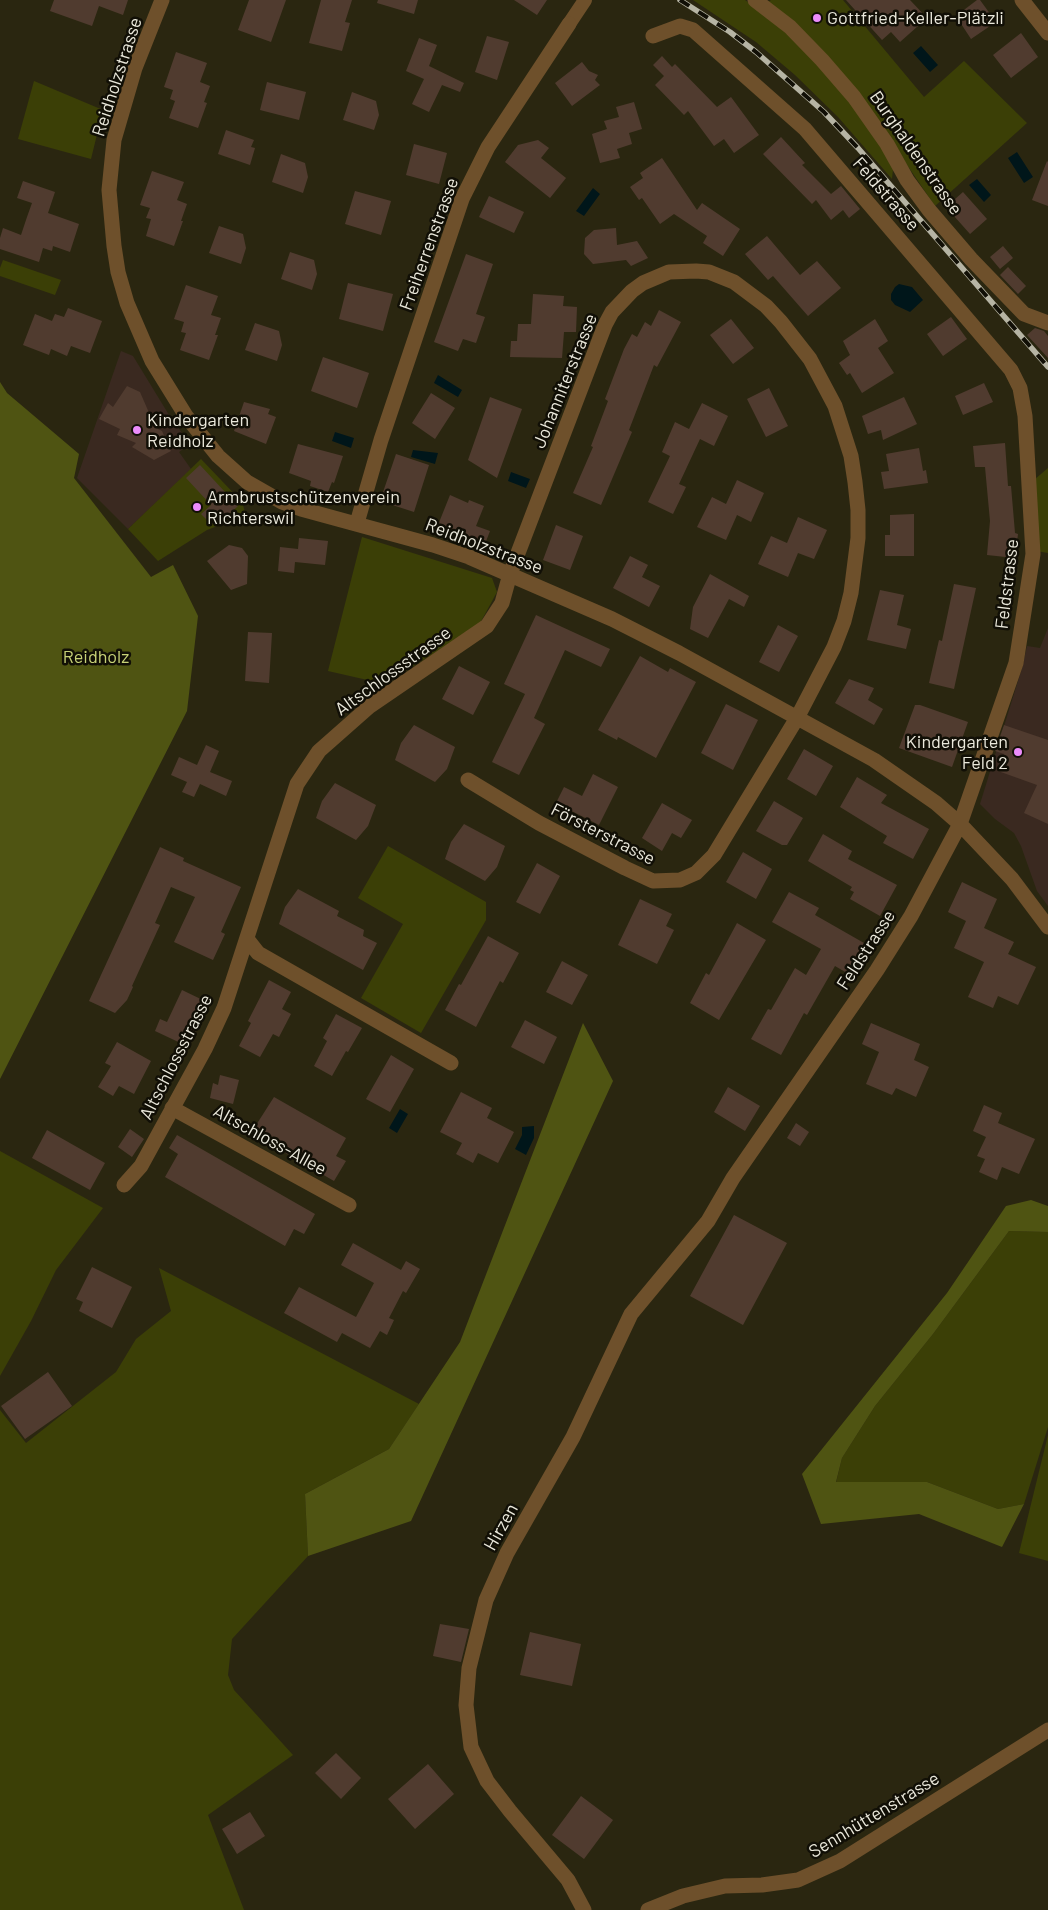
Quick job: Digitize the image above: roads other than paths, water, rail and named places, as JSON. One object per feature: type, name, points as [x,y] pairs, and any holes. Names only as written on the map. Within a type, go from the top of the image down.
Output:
[{"type":"street","name":"Reidholzstrasse","points":[[162,0],[135,68],[114,140],[109,190],[114,246],[118,272],[127,303],[149,354],[168,389],[204,440],[232,470],[247,482],[282,502],[301,509],[433,545],[510,574],[612,618],[679,652],[874,760],[936,803],[960,824],[1012,879],[1048,927]]},
{"type":"street","name":"Freiherrenstrasse","points":[[357,523],[381,440],[462,199],[488,147],[585,0]]},
{"type":"street","name":"Burghaldenstrasse","points":[[755,0],[790,27],[822,60],[854,98],[887,144],[907,180],[929,210],[971,259],[1024,314],[1048,323]]},
{"type":"street","points":[[1022,0],[1048,33]]},
{"type":"street","name":"Feldstrasse","points":[[653,36],[680,26],[694,30],[805,129],[1010,370],[1020,388],[1026,416],[1033,554],[1016,663],[960,824],[911,916],[877,970],[733,1178]]},
{"type":"street","name":"Johanniterstrasse","points":[[510,574],[605,325],[621,301],[643,283],[669,272],[703,272],[722,276],[734,282],[766,306],[781,322],[810,360],[835,406],[851,456],[855,482],[858,538],[851,593],[844,621],[834,647],[797,718]]},
{"type":"street","name":"Altschlossstrasse","points":[[124,1185],[141,1166],[205,1049],[224,1008],[283,822],[297,784],[318,752],[370,706],[487,626],[502,603],[510,574]]},
{"type":"street","name":"Försterstrasse","points":[[468,780],[539,823],[652,881],[680,880],[696,873],[714,855],[797,718]]},
{"type":"street","points":[[247,939],[258,953],[451,1063]]},
{"type":"street","name":"Altschloss-Allee","points":[[172,1108],[349,1206]]},
{"type":"street","name":"Hirzen","points":[[584,1910],[568,1880],[486,1781],[471,1747],[466,1705],[469,1668],[486,1600],[507,1553],[573,1437],[631,1314],[708,1221],[733,1178]]},
{"type":"street","name":"Sennhüttenstrasse","points":[[648,1910],[683,1896],[725,1886],[762,1885],[798,1880],[840,1862],[1048,1730]]},
{"type":"railway","points":[[680,0],[730,32],[756,52],[824,112],[858,148],[1048,367]]},
{"type":"place","name":"Gottfried-Keller-Plätzli","points":[[817,18]]},
{"type":"place","name":"Kindergarten Reidholz","points":[[137,430]]},
{"type":"place","name":"Armbrustschützenverein Richterswil","points":[[197,507]]},
{"type":"place","name":"Kindergarten Feld 2","points":[[1018,752]]},
{"type":"park label","name":"Reidholz","points":[[96,657]]}]
